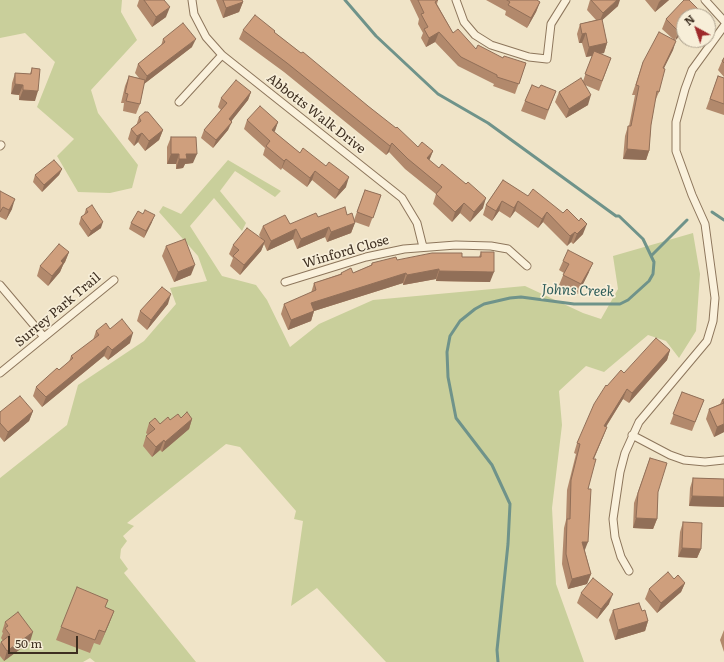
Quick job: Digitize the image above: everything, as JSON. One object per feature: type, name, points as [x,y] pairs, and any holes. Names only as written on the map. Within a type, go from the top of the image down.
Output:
[{"type":"street","name":"Abbotts Walk Drive","points":[[192,0],[194,14],[206,37],[222,55],[402,198],[417,224],[423,247]]},
{"type":"street","points":[[456,0],[464,22],[475,35],[491,45],[529,57],[547,59],[551,24],[566,0]]},
{"type":"street","points":[[705,0],[724,20]]},
{"type":"street","points":[[629,571],[621,557],[615,537],[613,519],[620,472],[625,453],[639,422],[707,341],[713,321],[715,298],[705,224],[692,195],[676,152],[676,122],[692,70],[724,26]]},
{"type":"street","points":[[179,102],[222,55]]},
{"type":"street","name":"Winford Close","points":[[285,282],[366,257],[423,247],[456,245],[491,246],[508,249],[528,266]]},
{"type":"street","name":"Surrey Park Trail","points":[[0,373],[114,280]]},
{"type":"street","points":[[0,285],[44,337]]},
{"type":"street","points":[[632,435],[670,455],[684,460],[705,462],[724,460]]},
{"type":"green space","points":[[0,0],[122,0],[121,12],[137,40],[91,90],[98,113],[138,165],[132,188],[110,193],[78,192],[57,156],[74,139],[37,107],[55,62],[25,33],[0,38]]},
{"type":"green space","points":[[228,160],[281,191],[275,197],[235,171],[220,191],[246,223],[242,231],[214,198],[190,226],[222,276],[256,285],[267,300],[290,347],[319,324],[373,300],[525,286],[583,313],[601,319],[618,289],[613,256],[693,233],[700,274],[696,331],[679,358],[666,341],[648,335],[604,372],[586,366],[559,391],[562,425],[552,508],[556,584],[584,662],[386,662],[317,588],[291,606],[303,521],[294,519],[296,511],[240,447],[226,444],[127,523],[134,526],[123,536],[127,541],[121,549],[120,558],[128,569],[124,573],[196,662],[95,662],[90,658],[83,662],[0,662],[0,478],[67,425],[78,385],[144,341],[176,304],[170,288],[207,281],[198,256],[159,212],[163,206],[181,214]]},
{"type":"building","points":[[144,0],[164,0],[170,7],[156,17]]},
{"type":"building","points":[[223,0],[242,0],[243,2],[226,8]]},
{"type":"building","points":[[418,0],[438,0],[435,2],[453,33],[458,29],[476,49],[478,45],[503,58],[504,56],[526,63],[519,84],[497,77],[497,75],[461,57],[439,32],[429,38],[424,29],[428,27],[421,14],[424,13]]},
{"type":"building","points":[[507,0],[537,0],[540,2],[531,18],[508,5],[510,2]]},
{"type":"building","points":[[591,0],[617,0],[603,13]]},
{"type":"building","points":[[684,0],[689,0],[697,8],[676,8]]},
{"type":"building","points":[[676,8],[676,29],[666,19]]},
{"type":"building","points":[[255,15],[275,31],[274,32],[301,53],[303,52],[368,106],[396,128],[397,127],[418,147],[422,142],[433,151],[427,158],[439,168],[442,164],[466,184],[468,182],[486,198],[474,212],[464,203],[455,212],[436,194],[442,187],[408,159],[392,143],[390,146],[287,63],[243,30]]},
{"type":"building","points":[[602,19],[607,43],[589,47],[586,33],[582,34],[580,24]]},
{"type":"building","points":[[183,23],[196,39],[147,76],[138,64],[165,42],[163,39]]},
{"type":"building","points":[[659,32],[676,41],[663,68],[665,69],[659,92],[657,91],[651,125],[649,151],[627,149],[628,126],[631,126],[639,86],[636,85],[643,62]]},
{"type":"building","points":[[594,51],[611,58],[602,81],[585,74]]},
{"type":"building","points":[[32,68],[40,69],[38,91],[23,90],[23,85],[15,84],[15,73],[31,74]]},
{"type":"building","points":[[129,76],[145,80],[140,104],[126,101],[128,94],[125,93]]},
{"type":"building","points":[[718,76],[724,78],[724,104],[710,99]]},
{"type":"building","points":[[581,78],[591,95],[569,109],[559,92]]},
{"type":"building","points":[[236,80],[251,92],[229,119],[232,122],[216,140],[204,130],[227,103],[221,98]]},
{"type":"building","points":[[532,85],[539,88],[541,85],[556,91],[548,110],[525,101]]},
{"type":"building","points":[[260,106],[278,122],[272,130],[300,153],[303,148],[326,166],[329,162],[349,177],[339,190],[315,171],[310,178],[286,159],[284,161],[266,146],[270,141],[247,120]]},
{"type":"building","points":[[145,112],[148,112],[163,130],[149,141],[142,133],[137,136],[131,129],[141,121],[139,117]]},
{"type":"building","points":[[171,137],[196,137],[197,154],[186,154],[187,159],[179,159],[179,154],[171,154]]},
{"type":"building","points":[[54,160],[62,169],[44,185],[35,175]]},
{"type":"building","points":[[503,180],[528,196],[533,189],[563,213],[567,209],[579,221],[581,218],[587,224],[577,234],[575,232],[570,236],[547,212],[542,219],[518,201],[514,208],[502,201],[496,211],[486,205]]},
{"type":"building","points":[[365,190],[381,195],[373,218],[357,212]]},
{"type":"building","points":[[0,191],[15,199],[9,210],[3,207],[0,212]]},
{"type":"building","points":[[92,205],[103,222],[91,231],[81,217],[88,212],[86,209]]},
{"type":"building","points":[[345,207],[347,215],[352,213],[355,223],[331,232],[329,227],[301,239],[296,229],[271,241],[263,226],[285,215],[290,224],[316,213],[318,217]]},
{"type":"building","points":[[145,210],[155,215],[146,231],[131,223],[138,211],[143,214]]},
{"type":"building","points":[[247,228],[265,241],[244,265],[233,256],[239,250],[233,245]]},
{"type":"building","points":[[185,239],[195,265],[178,272],[166,246]]},
{"type":"building","points":[[59,244],[69,252],[61,261],[63,263],[52,276],[40,266]]},
{"type":"building","points":[[568,250],[593,263],[581,284],[563,275],[569,264],[563,261]]},
{"type":"building","points":[[481,252],[494,252],[494,272],[439,271],[439,269],[407,275],[406,273],[311,303],[314,311],[291,320],[284,304],[316,290],[314,283],[342,274],[341,273],[351,268],[353,273],[372,265],[372,263],[396,257],[397,260],[432,253],[462,253],[462,257],[481,257]]},
{"type":"building","points":[[162,287],[171,294],[151,320],[140,311]]},
{"type":"building","points":[[122,319],[133,333],[112,350],[108,346],[46,397],[36,387],[57,368],[59,370],[73,358],[71,356],[99,335],[96,331],[106,323],[110,329]]},
{"type":"building","points":[[656,338],[670,350],[632,393],[627,389],[604,426],[607,427],[593,459],[596,459],[588,489],[591,489],[588,542],[582,542],[591,574],[572,579],[566,554],[567,519],[570,519],[571,480],[580,444],[577,443],[594,404],[606,385],[607,386],[621,370],[624,373]]},
{"type":"building","points":[[682,392],[704,400],[695,422],[673,414]]},
{"type":"building","points":[[20,396],[33,411],[8,432],[0,423],[0,412]]},
{"type":"building","points":[[724,403],[724,424],[717,427],[709,409]]},
{"type":"building","points":[[187,412],[192,419],[165,442],[164,440],[156,447],[146,436],[155,429],[149,423],[155,418],[160,424],[168,417],[170,420],[178,414],[181,418]]},
{"type":"building","points":[[650,458],[667,463],[658,492],[657,519],[636,518],[638,493]]},
{"type":"building","points":[[693,478],[724,479],[724,497],[692,496]]},
{"type":"building","points":[[683,522],[702,523],[701,549],[682,548]]},
{"type":"building","points":[[668,572],[674,579],[678,575],[685,583],[661,603],[649,589]]},
{"type":"building","points":[[593,578],[613,594],[601,609],[581,593]]},
{"type":"building","points":[[77,587],[108,600],[105,607],[114,611],[105,632],[99,630],[95,640],[61,627]]},
{"type":"building","points":[[639,603],[642,611],[645,610],[648,621],[618,630],[613,610]]},
{"type":"building","points":[[18,612],[33,632],[7,651],[1,642],[10,635],[5,628],[8,626],[5,622]]},
{"type":"waterway","name":"Johns Creek","points":[[345,0],[376,36],[438,94],[488,123],[616,216],[619,216],[643,239],[654,262],[653,274],[649,281],[628,300],[620,304],[574,304],[521,297],[510,298],[484,304],[475,309],[460,321],[450,336],[447,352],[448,377],[456,418],[492,465],[510,504],[508,544],[497,650],[498,662]]},
{"type":"waterway","points":[[712,212],[724,220]]},
{"type":"waterway","points":[[652,255],[687,220]]}]
